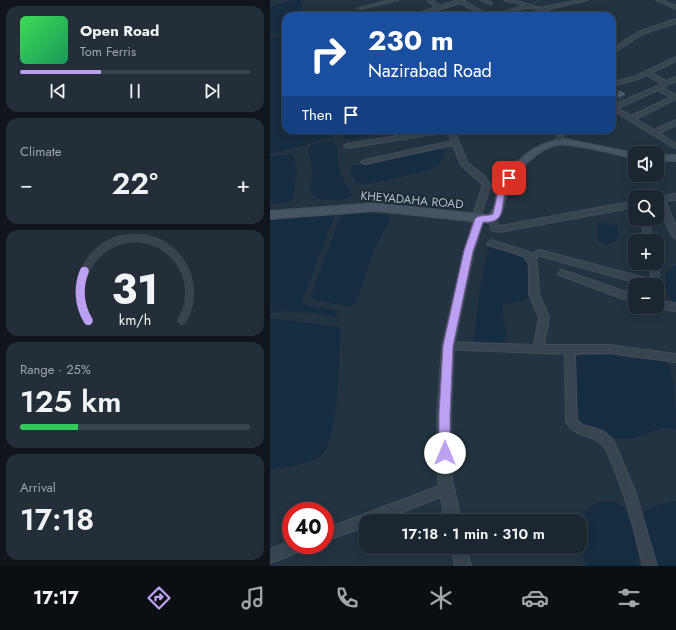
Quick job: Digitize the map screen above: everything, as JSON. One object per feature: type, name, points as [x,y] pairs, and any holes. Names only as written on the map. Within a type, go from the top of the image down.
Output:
[{"type":"main road","points":[[484,219],[498,213],[502,192],[509,178],[520,166],[539,150],[562,135],[628,154]]},
{"type":"main road","points":[[664,158],[676,158]]},
{"type":"main road","name":"KHEYADAHA ROAD","points":[[270,215],[352,208],[376,208],[484,219]]},
{"type":"street","points":[[361,8],[396,0]]},
{"type":"street","points":[[429,0],[440,8]]},
{"type":"street","points":[[427,12],[462,0],[481,12]]},
{"type":"street","points":[[482,0],[490,3]]},
{"type":"street","points":[[506,0],[532,4],[546,12]]},
{"type":"street","points":[[541,9],[586,0]]},
{"type":"street","points":[[658,0],[676,8]]},
{"type":"street","points":[[508,12],[532,4]]},
{"type":"street","points":[[616,49],[640,33],[675,22]]},
{"type":"street","points":[[616,83],[624,82],[676,59]]},
{"type":"street","points":[[646,73],[667,84]]},
{"type":"street","points":[[616,107],[676,79]]},
{"type":"street","points":[[658,88],[676,97]]},
{"type":"street","points":[[631,119],[676,97]]},
{"type":"street","points":[[616,110],[674,145]]},
{"type":"street","points":[[654,133],[676,122]]},
{"type":"street","points":[[347,146],[422,134]]},
{"type":"street","points":[[452,514],[445,479],[444,414],[448,346],[469,251],[484,219],[487,188],[485,181],[473,173],[463,162],[458,154],[453,134]]},
{"type":"street","points":[[364,162],[455,142]]},
{"type":"street","points":[[664,199],[676,196]]},
{"type":"street","points":[[484,219],[494,228],[500,229],[628,205]]},
{"type":"street","points":[[664,211],[676,236]]},
{"type":"street","points":[[491,243],[526,254],[532,260],[534,294],[544,317],[539,348]]},
{"type":"street","points":[[532,260],[534,255],[540,253],[650,282],[656,279],[655,270]]},
{"type":"street","points":[[562,273],[628,297]]},
{"type":"street","points":[[664,306],[676,307]]},
{"type":"street","points":[[448,346],[570,350],[608,349],[676,358]]},
{"type":"street","points":[[570,350],[572,421],[579,429],[597,433],[610,445],[636,511],[650,566]]},
{"type":"street","points":[[334,532],[447,489]]},
{"type":"street","points":[[270,556],[282,551]]},
{"type":"street","points":[[460,554],[463,566]]},
{"type":"path","points":[[532,4],[540,0]]},
{"type":"water","points":[[291,0],[300,0],[303,12],[282,12],[282,33],[270,36],[270,7]]},
{"type":"water","points":[[282,35],[282,134],[334,134],[334,138],[318,140],[287,150],[270,153],[270,38]]},
{"type":"water","points":[[343,134],[384,134],[348,139],[344,139]]},
{"type":"water","points":[[333,141],[337,147],[339,172],[352,195],[351,197],[343,200],[324,200],[316,198],[310,187],[313,172],[308,150],[312,144]]},
{"type":"water","points":[[439,149],[445,151],[440,164],[436,167],[379,182],[360,184],[355,182],[349,167],[365,165],[395,157]]},
{"type":"water","points":[[293,155],[297,170],[293,200],[276,204],[270,203],[270,156]]},
{"type":"water","points":[[356,212],[389,215],[391,217],[375,248],[356,302],[350,307],[313,299],[311,295],[339,220],[344,214]]},
{"type":"water","points":[[335,214],[302,301],[305,305],[338,311],[336,317],[314,313],[270,311],[270,219]]},
{"type":"water","points":[[597,223],[606,223],[610,226],[617,224],[618,237],[615,241],[609,245],[598,241]]},
{"type":"water","points":[[489,245],[523,257],[527,262],[530,294],[525,300],[502,305],[506,336],[504,342],[496,346],[473,344],[480,287]]},
{"type":"water","points":[[676,265],[676,304],[667,294],[665,281],[666,272]]},
{"type":"water","points":[[270,318],[339,327],[340,333],[337,400],[331,437],[325,450],[318,458],[313,460],[270,470]]},
{"type":"water","points":[[609,352],[630,358],[654,358],[664,360],[671,372],[673,381],[676,429],[662,428],[631,439],[616,439],[604,431],[578,424],[575,358],[587,353]]},
{"type":"water","points":[[613,501],[624,508],[632,526],[640,566],[585,566],[584,554],[587,554],[587,514],[585,514],[585,512],[595,503]]},
{"type":"water","points":[[676,501],[676,566],[655,566],[641,526],[644,512],[657,505]]},
{"type":"building","points":[[619,91],[625,94],[618,97]]},
{"type":"route","points":[[445,453],[444,414],[448,346],[469,251],[480,219],[493,218],[498,213],[502,192],[509,178]]}]
